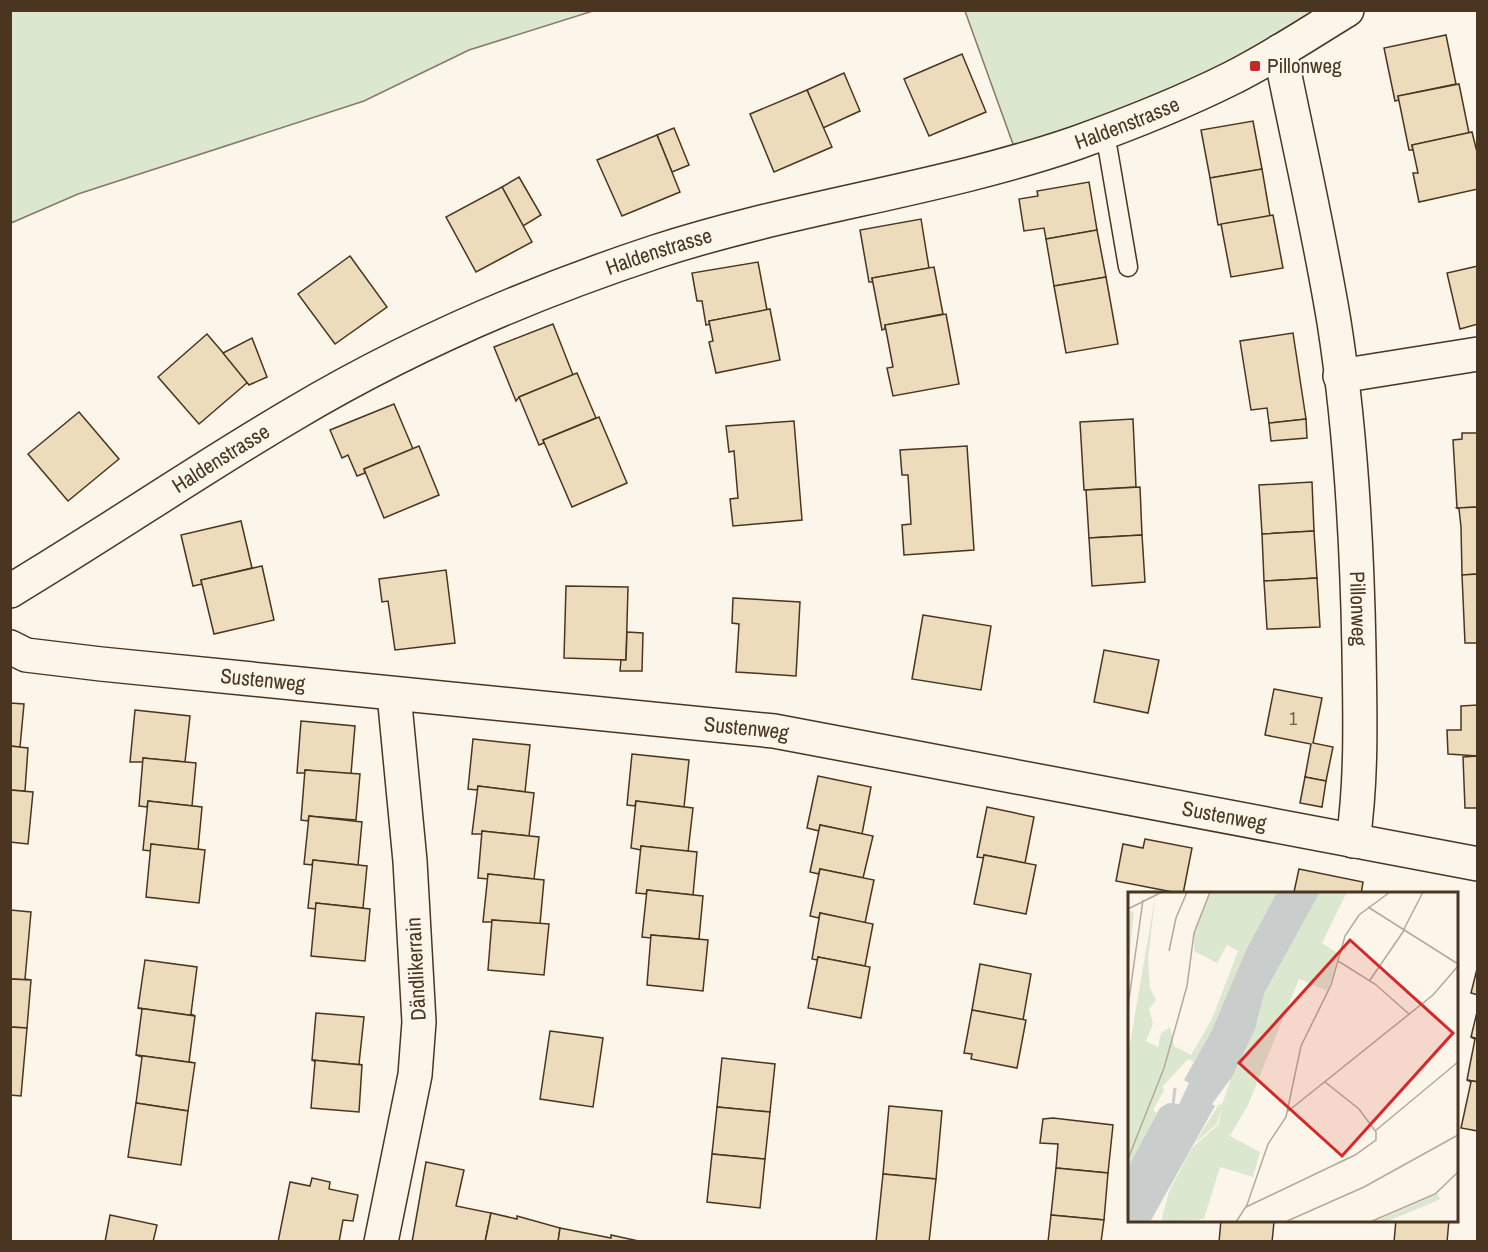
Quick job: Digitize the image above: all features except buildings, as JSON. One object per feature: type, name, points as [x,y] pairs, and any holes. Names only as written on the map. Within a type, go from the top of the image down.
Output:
[{"type":"street","name":"Haldenstrasse","points":[[10,591],[295,413],[394,359],[488,313],[656,252],[797,213],[976,171],[1099,134],[1224,82],[1347,10]]},
{"type":"street","name":"Pillonweg","points":[[1280,51],[1334,323],[1340,376],[1358,592],[1360,767],[1353,841]]},
{"type":"street","points":[[1340,376],[1478,354]]},
{"type":"street","name":"Sustenweg","points":[[10,647],[26,655],[774,731],[1478,864]]},
{"type":"street","name":"Dändlikerrain","points":[[381,1242],[415,1075],[419,1022],[410,861],[394,694]]},
{"type":"lane","points":[[1099,134],[1108,150],[1128,267]]},
{"type":"green space","points":[[11,10],[593,11],[469,50],[364,101],[78,194],[11,223]]},
{"type":"green space","points":[[1333,10],[1336,15],[1018,158],[965,11]]},
{"type":"place","name":"Pillonweg","points":[[1255,66]]}]
